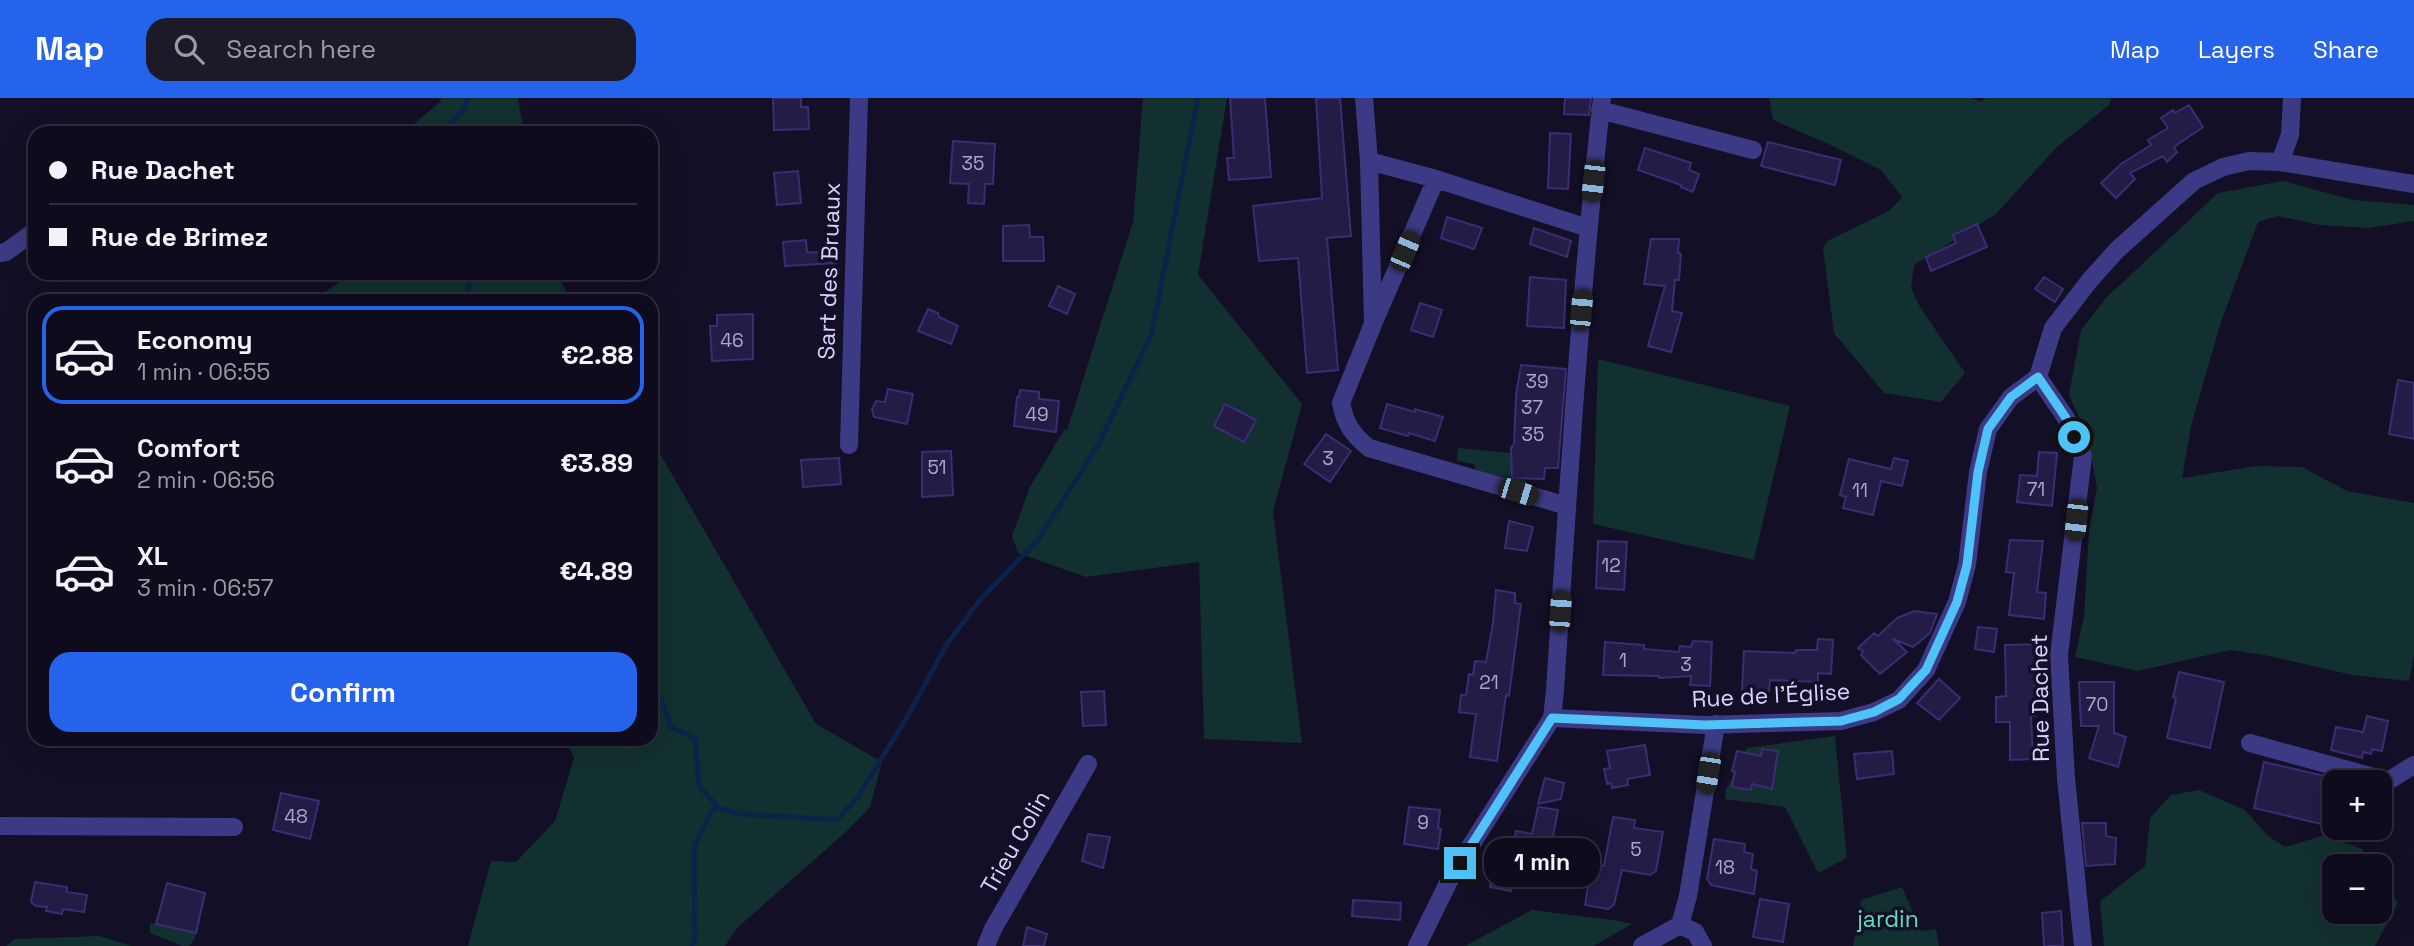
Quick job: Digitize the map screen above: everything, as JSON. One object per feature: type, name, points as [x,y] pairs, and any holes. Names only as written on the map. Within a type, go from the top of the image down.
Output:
[{"type":"street","name":"Sart des Bruaux","points":[[849,445],[859,98]]},
{"type":"street","points":[[1364,98],[1373,324]]},
{"type":"street","points":[[2280,162],[2291,135],[2292,98]]},
{"type":"street","points":[[1417,946],[1448,882],[1552,718],[1588,228],[1601,104],[1753,150]]},
{"type":"street","points":[[1368,161],[1436,178],[1588,228]]},
{"type":"street","points":[[2038,377],[2053,328],[2099,270],[2194,181],[2223,167],[2249,161],[2280,162],[2414,184]]},
{"type":"street","points":[[1436,178],[1340,403],[1343,417],[1351,434],[1369,448],[1567,506]]},
{"type":"street","points":[[0,253],[6,252],[28,236]]},
{"type":"street","name":"Rue de l'Église","points":[[1552,718],[1716,724],[1841,721],[1874,712],[1899,699],[1926,670],[1957,602],[1967,565],[1978,472],[1988,429],[2011,397],[2038,377]]},
{"type":"street","name":"Rue Dachet","points":[[2038,377],[2066,418],[2082,456],[2059,655],[2066,778],[2084,946]]},
{"type":"street","points":[[1642,946],[1680,925],[1688,897],[1716,724]]},
{"type":"street","points":[[2250,743],[2388,781],[2414,765]]},
{"type":"street","name":"Trieu Colin","points":[[986,946],[992,929],[1088,764]]},
{"type":"street","points":[[0,825],[234,827]]},
{"type":"street","points":[[1680,925],[1695,932],[1703,946]]},
{"type":"green space","points":[[441,98],[518,98],[523,126],[411,126],[440,102]]},
{"type":"green space","points":[[1143,98],[1227,98],[1198,275],[1302,404],[1273,512],[1302,743],[1204,739],[1199,562],[1086,577],[1018,553],[1012,536],[1030,487],[1064,430],[1067,430],[1133,222]]},
{"type":"green space","points":[[1769,98],[1973,98],[1980,102],[1986,98],[2111,98],[2110,104],[2056,148],[1996,214],[1914,265],[1911,288],[1920,307],[1965,373],[1941,402],[1884,393],[1834,333],[1823,248],[1827,241],[1889,211],[1902,197],[1881,170],[1773,120]]},
{"type":"green space","points":[[2283,181],[2353,200],[2414,205],[2414,221],[2368,228],[2320,225],[2278,216],[2258,222],[2220,325],[2191,426],[2182,478],[2256,466],[2302,467],[2347,491],[2414,503],[2414,654],[2409,681],[2352,675],[2270,656],[2230,650],[2138,671],[2075,657],[2084,616],[2089,530],[2097,488],[2087,435],[2069,395],[2081,330],[2106,298],[2218,193]]},
{"type":"green space","points":[[342,280],[560,280],[568,294],[322,294]]},
{"type":"green space","points":[[1598,359],[1790,406],[1754,560],[1593,524]]},
{"type":"green space","points":[[1458,448],[1511,453],[1511,477],[1527,481],[1527,487],[1477,474],[1474,464],[1457,461]]},
{"type":"green space","points":[[658,450],[816,724],[882,762],[870,807],[847,831],[737,928],[725,946],[468,946],[491,861],[516,862],[555,821],[574,758],[569,746],[658,746]]},
{"type":"green space","points":[[1835,736],[1847,858],[1818,873],[1785,807],[1725,799],[1726,790],[1747,748]]},
{"type":"green space","points":[[2199,790],[2245,810],[2268,836],[2285,847],[2322,836],[2322,840],[2338,840],[2362,849],[2365,854],[2322,854],[2322,924],[2387,924],[2375,946],[2104,946],[2100,901],[2145,866],[2150,818],[2171,795]]},
{"type":"green space","name":"jardin","points":[[1902,887],[1921,931],[1936,929],[1939,946],[1853,946],[1861,900]]},
{"type":"green space","points":[[2392,894],[2398,903],[2392,914]]},
{"type":"green space","points":[[1532,910],[1632,924],[1594,946],[1465,946]]},
{"type":"green space","points":[[150,923],[196,933],[194,940],[189,946],[183,946],[150,933]]},
{"type":"green space","points":[[100,936],[132,946],[6,946],[14,939]]},
{"type":"building","points":[[773,98],[801,98],[801,107],[808,107],[809,129],[774,130]]},
{"type":"building","points":[[1230,98],[1265,98],[1271,177],[1229,180],[1227,158],[1234,158]]},
{"type":"building","points":[[1316,98],[1340,98],[1351,236],[1327,238],[1338,370],[1307,373],[1298,258],[1259,261],[1253,206],[1322,198]]},
{"type":"building","points":[[1565,98],[1591,98],[1589,115],[1564,114]]},
{"type":"building","points":[[2189,105],[2203,127],[2174,147],[2177,152],[2167,162],[2163,156],[2130,173],[2135,179],[2116,198],[2101,183],[2121,164],[2151,145],[2148,140],[2168,128],[2161,118],[2173,110],[2175,113]]},
{"type":"building","points":[[1550,133],[1571,134],[1568,189],[1548,188]]},
{"type":"building","points":[[953,141],[995,144],[993,184],[985,184],[984,204],[968,203],[969,184],[950,183]]},
{"type":"building","points":[[1768,142],[1841,160],[1835,185],[1761,166]]},
{"type":"building","points":[[1645,148],[1691,163],[1689,170],[1699,174],[1693,192],[1638,170]]},
{"type":"building","points":[[798,171],[801,203],[777,205],[774,173]]},
{"type":"building","points":[[1447,217],[1482,228],[1474,249],[1441,238]]},
{"type":"building","points":[[1977,224],[1987,247],[1931,271],[1926,257],[1956,243],[1953,235]]},
{"type":"building","points":[[1029,225],[1030,237],[1043,237],[1044,261],[1003,261],[1003,226]]},
{"type":"building","points":[[1534,228],[1571,241],[1567,257],[1530,244]]},
{"type":"building","points":[[1651,239],[1679,239],[1679,280],[1675,280],[1672,311],[1682,313],[1671,352],[1648,346],[1665,286],[1644,284]]},
{"type":"building","points":[[806,240],[807,252],[836,253],[836,263],[785,266],[783,242]]},
{"type":"building","points":[[1530,277],[1566,280],[1564,328],[1527,326]]},
{"type":"building","points":[[2044,277],[2063,289],[2055,302],[2035,289]]},
{"type":"building","points":[[1058,286],[1075,294],[1067,314],[1049,306]]},
{"type":"building","points":[[1420,303],[1442,310],[1433,337],[1411,330]]},
{"type":"building","points":[[928,309],[958,326],[951,344],[918,331]]},
{"type":"building","points":[[753,314],[753,359],[712,361],[710,326],[717,326],[717,315]]},
{"type":"building","points":[[1521,365],[1566,369],[1558,468],[1545,468],[1544,479],[1512,478],[1511,448],[1514,444],[1516,395]]},
{"type":"building","points":[[2398,380],[2414,383],[2414,439],[2389,434]]},
{"type":"building","points":[[888,389],[913,394],[907,424],[874,417],[872,409],[876,401],[885,402]]},
{"type":"building","points":[[1020,390],[1039,392],[1039,399],[1059,401],[1056,432],[1014,426]]},
{"type":"building","points":[[1225,404],[1256,420],[1244,442],[1214,426]]},
{"type":"building","points":[[1387,404],[1443,417],[1435,441],[1380,428]]},
{"type":"building","points":[[1326,434],[1351,451],[1330,482],[1304,464]]},
{"type":"building","points":[[951,451],[953,495],[922,497],[922,452]]},
{"type":"building","points":[[2039,452],[2057,453],[2052,506],[2017,502],[2020,475],[2037,476]]},
{"type":"building","points":[[839,458],[841,484],[803,487],[801,460]]},
{"type":"building","points":[[1894,458],[1908,461],[1902,486],[1881,481],[1873,515],[1843,508],[1846,497],[1840,495],[1849,459],[1891,469]]},
{"type":"building","points":[[1509,521],[1533,527],[1527,551],[1505,548]]},
{"type":"building","points":[[2010,540],[2043,541],[2037,592],[2046,593],[2044,619],[2009,615],[2014,573],[2006,572]]},
{"type":"building","points":[[1598,541],[1627,542],[1624,590],[1596,588]]},
{"type":"building","points":[[1496,590],[1515,593],[1515,603],[1521,604],[1497,761],[1470,757],[1476,714],[1459,712],[1461,695],[1466,695],[1469,674],[1473,675],[1475,661],[1486,662]]},
{"type":"building","points":[[1914,611],[1937,614],[1930,633],[1913,647],[1893,639],[1907,652],[1880,674],[1861,655],[1863,651],[1858,648],[1874,633],[1878,636],[1897,618]]},
{"type":"building","points":[[1978,627],[1997,629],[1994,652],[1975,649]]},
{"type":"building","points":[[1818,639],[1833,640],[1831,674],[1818,673],[1818,682],[1770,680],[1769,691],[1742,691],[1744,651],[1795,653],[1796,650],[1817,650]]},
{"type":"building","points":[[1693,641],[1712,642],[1710,686],[1690,685],[1691,676],[1659,678],[1603,675],[1605,642],[1644,645],[1644,649],[1679,652],[1680,646],[1691,647]]},
{"type":"building","points":[[2039,644],[2039,670],[2034,670],[2036,716],[2031,716],[2033,759],[2010,760],[2010,722],[1996,722],[1996,697],[2006,696],[2005,645]]},
{"type":"building","points":[[2179,672],[2224,682],[2210,748],[2167,738]]},
{"type":"building","points":[[1939,679],[1960,698],[1939,720],[1917,703]]},
{"type":"building","points":[[2079,682],[2114,682],[2114,733],[2126,737],[2118,767],[2089,758],[2099,726],[2081,726]]},
{"type":"building","points":[[1104,691],[1106,725],[1083,726],[1081,692]]},
{"type":"building","points":[[2367,716],[2388,721],[2382,751],[2372,749],[2371,754],[2363,752],[2362,758],[2331,750],[2336,727],[2363,732]]},
{"type":"building","points":[[1645,745],[1650,775],[1627,779],[1628,785],[1612,788],[1611,783],[1607,784],[1604,769],[1610,768],[1607,751]]},
{"type":"building","points":[[1762,749],[1778,751],[1772,789],[1752,784],[1751,790],[1732,787],[1735,772],[1732,771],[1737,751],[1761,756]]},
{"type":"building","points":[[1892,751],[1894,774],[1857,779],[1854,754]]},
{"type":"building","points":[[2264,762],[2322,775],[2322,824],[2254,808]]},
{"type":"building","points":[[1545,778],[1564,783],[1561,799],[1538,804]]},
{"type":"building","points":[[281,793],[319,801],[310,839],[273,830]]},
{"type":"building","points":[[1409,807],[1440,810],[1438,849],[1404,844]]},
{"type":"building","points":[[1538,807],[1558,810],[1543,888],[1512,882],[1511,891],[1490,887],[1500,839],[1514,842],[1516,831],[1532,834]]},
{"type":"building","points":[[1613,817],[1635,820],[1634,828],[1663,832],[1656,871],[1650,875],[1622,870],[1614,905],[1608,909],[1585,905],[1588,863],[1604,866]]},
{"type":"building","points":[[2082,823],[2106,823],[2106,836],[2116,838],[2115,864],[2086,866]]},
{"type":"building","points":[[1088,834],[1110,837],[1103,868],[1082,861]]},
{"type":"building","points":[[1714,839],[1745,844],[1744,852],[1753,854],[1751,869],[1757,871],[1754,894],[1711,885],[1707,879]]},
{"type":"building","points":[[35,882],[67,887],[67,892],[87,895],[84,912],[63,909],[62,914],[46,911],[47,907],[36,906],[31,902]]},
{"type":"building","points":[[167,883],[205,893],[196,933],[156,924]]},
{"type":"building","points":[[1760,899],[1789,904],[1783,942],[1753,937]]},
{"type":"building","points":[[1353,900],[1401,903],[1400,920],[1352,916]]},
{"type":"building","points":[[2061,911],[2063,946],[2044,946],[2042,913]]},
{"type":"building","points":[[1027,927],[1047,934],[1044,946],[1023,946]]},
{"type":"waterway","points":[[450,126],[464,108],[468,98]]},
{"type":"waterway","points":[[719,808],[741,814],[837,820],[857,798],[906,719],[947,644],[979,601],[1038,540],[1098,445],[1151,336],[1198,98]]},
{"type":"waterway","points":[[468,294],[470,280]]},
{"type":"waterway","points":[[658,697],[671,728],[695,738],[699,786],[719,808],[712,810],[694,847],[695,939],[692,946]]},
{"type":"route","points":[[1460,863],[1552,718],[1705,725],[1841,721],[1874,712],[1899,699],[1926,670],[1957,602],[1967,565],[1973,503],[1988,429],[2011,397],[2038,377],[2066,418],[2074,437]]}]
